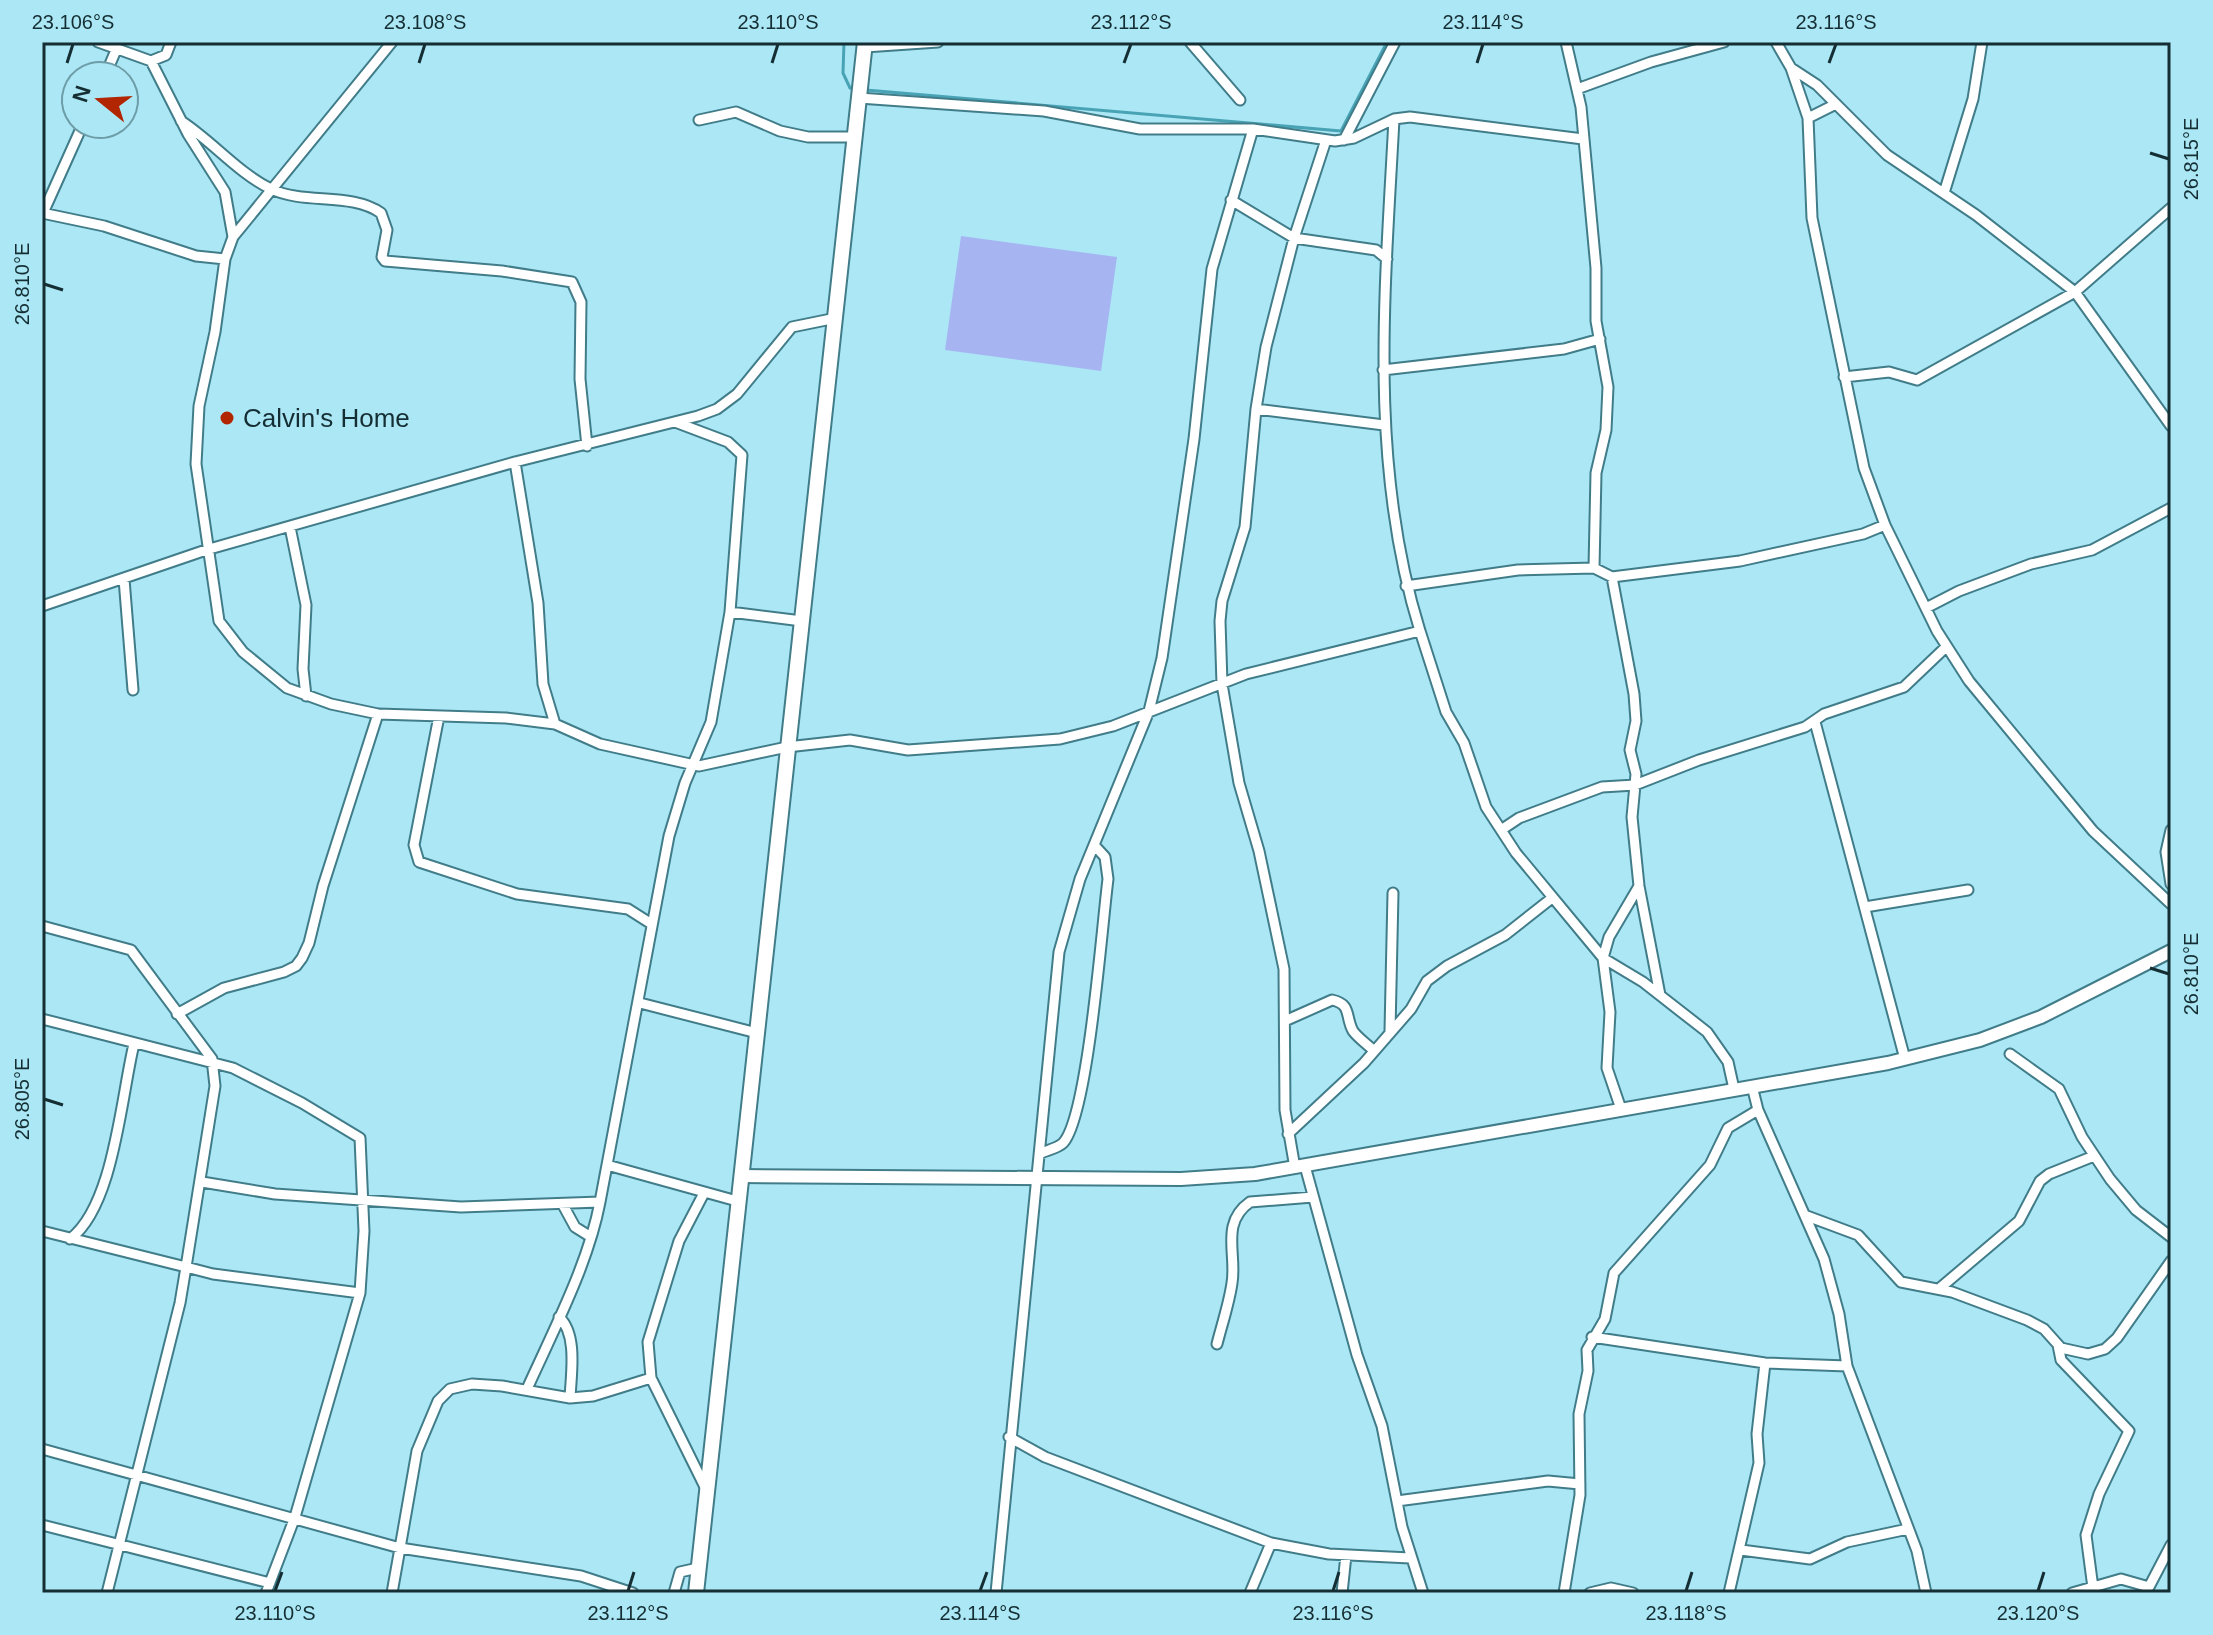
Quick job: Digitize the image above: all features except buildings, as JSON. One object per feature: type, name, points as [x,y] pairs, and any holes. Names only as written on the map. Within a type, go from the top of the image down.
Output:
[{"type":"main road","points":[[696,1593],[865,45]]},
{"type":"street","points":[[98,42],[151,61],[166,55],[171,42]]},
{"type":"street","points":[[392,42],[233,237],[225,259],[215,332],[199,406],[196,464],[206,550],[219,621],[230,637],[273,678],[306,696],[378,714],[555,724],[600,744],[692,766],[787,747],[856,739],[908,750],[1060,739],[1113,726],[1273,666],[1420,631]]},
{"type":"street","points":[[865,45],[938,42]]},
{"type":"street","points":[[1190,42],[1240,100]]},
{"type":"street","points":[[1344,140],[1395,42]]},
{"type":"street","points":[[1566,42],[1577,89],[1583,139],[1596,268],[1596,321],[1608,406],[1597,460],[1594,568]]},
{"type":"street","points":[[1577,89],[1651,62],[1724,42]]},
{"type":"street","points":[[1776,42],[1791,68],[1808,118],[1809,194],[1864,468],[1885,525],[1946,647],[1969,681],[2093,831],[2171,904]]},
{"type":"street","points":[[1944,193],[1973,99],[1982,42]]},
{"type":"street","points":[[112,60],[116,50]]},
{"type":"street","points":[[151,61],[181,121],[225,192],[233,237]]},
{"type":"street","points":[[1791,68],[1807,76],[1887,155],[1944,193],[2075,292],[2171,426]]},
{"type":"street","points":[[859,98],[1044,111],[1140,129],[1253,129],[1326,140],[1364,135],[1394,119],[1410,117],[1583,139]]},
{"type":"street","points":[[1808,118],[1836,104]]},
{"type":"street","points":[[699,120],[736,112],[780,131],[808,137],[855,137]]},
{"type":"street","points":[[1394,119],[1383,370],[1388,485],[1406,586],[1446,712],[1464,743],[1486,807],[1552,898],[1603,958],[1660,995],[1707,1032],[1728,1062],[1734,1089]]},
{"type":"street","points":[[181,121],[271,189],[304,198],[375,209],[381,213],[387,230],[382,257],[385,261],[502,271],[572,282],[581,302],[580,379],[587,446]]},
{"type":"street","points":[[996,1593],[1059,952],[1080,879],[1149,711],[1162,658],[1186,497],[1212,269],[1253,129]]},
{"type":"street","points":[[76,140],[43,213],[104,226],[196,256],[225,259]]},
{"type":"street","points":[[1326,140],[1294,238],[1266,347],[1256,409],[1245,527],[1222,601],[1222,684],[1239,783],[1259,851],[1284,969],[1288,1134],[1313,1197],[1357,1355],[1382,1426],[1410,1558],[1423,1593]]},
{"type":"street","points":[[1231,200],[1294,238],[1376,250],[1387,259]]},
{"type":"street","points":[[1844,377],[1889,372],[1917,380],[2075,292],[2171,208]]},
{"type":"street","points":[[42,606],[206,550],[515,462],[675,422],[727,402],[792,327],[836,318]]},
{"type":"street","points":[[1383,370],[1564,349],[1600,339]]},
{"type":"street","points":[[1256,409],[1384,425]]},
{"type":"street","points":[[527,1389],[591,1237],[640,1003],[650,923],[669,836],[692,766],[711,722],[730,612],[742,455],[728,442],[675,422]]},
{"type":"street","points":[[515,462],[536,592],[543,684],[555,724]]},
{"type":"street","points":[[1926,608],[1995,576],[2092,550],[2171,508]]},
{"type":"street","points":[[1406,586],[1518,570],[1594,568],[1612,577],[1740,561],[1863,534],[1885,525]]},
{"type":"street","points":[[290,527],[306,605],[303,669],[306,696]]},
{"type":"street","points":[[1612,577],[1634,694],[1636,721],[1630,750],[1636,774],[1632,817],[1639,886],[1660,995]]},
{"type":"street","points":[[124,579],[133,690]]},
{"type":"street","points":[[730,612],[802,621]]},
{"type":"street","points":[[1501,830],[1519,818],[1602,787],[1635,785],[1815,722],[1839,708],[1904,687],[1946,647]]},
{"type":"street","points":[[177,1014],[224,988],[284,972],[296,966],[302,958],[378,714]]},
{"type":"street","points":[[439,716],[414,845],[419,862],[517,894],[628,909],[650,923]]},
{"type":"street","points":[[1815,722],[1905,1059]]},
{"type":"street","points":[[2171,830],[2166,852],[2171,884]]},
{"type":"street","points":[[1041,1153],[1060,1146],[1070,1131],[1089,1047],[1108,879],[1105,857],[1094,845]]},
{"type":"street","points":[[1621,1109],[1607,1068],[1610,1012],[1603,958],[1609,937],[1639,886]]},
{"type":"street","points":[[1865,907],[1968,890]]},
{"type":"street","points":[[1390,1031],[1393,893]]},
{"type":"street","points":[[1288,1134],[1411,1009],[1427,981],[1447,966],[1505,935],[1552,898]]},
{"type":"street","points":[[42,926],[131,950],[213,1063],[215,1086],[186,1267],[107,1593]]},
{"type":"street","points":[[741,1176],[1181,1179],[1300,1167],[1905,1059],[1980,1040],[2041,1017],[2171,951]]},
{"type":"street","points":[[1287,1020],[1332,1000],[1338,1001],[1346,1006],[1355,1033],[1373,1050]]},
{"type":"street","points":[[640,1003],[757,1033]]},
{"type":"street","points":[[42,1019],[244,1073],[360,1138],[364,1249],[360,1293],[295,1517],[266,1593]]},
{"type":"street","points":[[70,1239],[88,1224],[95,1207],[114,1143],[134,1044]]},
{"type":"street","points":[[2010,1054],[2059,1089],[2094,1156],[2130,1205],[2171,1237]]},
{"type":"street","points":[[1752,1086],[1758,1110],[1807,1216],[1836,1304],[1847,1366],[1908,1529],[1926,1593]]},
{"type":"street","points":[[1564,1593],[1580,1484],[1579,1414],[1592,1337],[1605,1319],[1616,1269],[1710,1165],[1728,1128],[1758,1110]]},
{"type":"street","points":[[1940,1288],[2019,1221],[2040,1181],[2049,1174],[2094,1156]]},
{"type":"street","points":[[607,1165],[737,1201]]},
{"type":"street","points":[[202,1182],[275,1194],[360,1197],[487,1209],[600,1202]]},
{"type":"street","points":[[704,1193],[679,1241],[648,1342],[651,1378],[707,1490]]},
{"type":"street","points":[[1217,1344],[1232,1282],[1230,1236],[1235,1221],[1250,1202],[1313,1197]]},
{"type":"street","points":[[563,1205],[575,1227],[591,1237]]},
{"type":"street","points":[[1807,1216],[1858,1235],[1901,1282],[1940,1288],[2039,1325],[2058,1345],[2088,1354],[2105,1349],[2171,1261]]},
{"type":"street","points":[[42,1231],[213,1274],[360,1293]]},
{"type":"street","points":[[559,1317],[568,1326],[571,1345],[570,1398]]},
{"type":"street","points":[[1592,1337],[1765,1363],[1847,1366]]},
{"type":"street","points":[[2058,1345],[2061,1360],[2129,1431],[2099,1494],[2086,1535],[2093,1588]]},
{"type":"street","points":[[1729,1593],[1759,1463],[1757,1434],[1765,1363]]},
{"type":"street","points":[[392,1593],[414,1459],[441,1397],[450,1389],[472,1384],[527,1389],[570,1398],[593,1396],[651,1378]]},
{"type":"street","points":[[1009,1437],[1056,1462],[1271,1543],[1346,1555],[1410,1558]]},
{"type":"street","points":[[42,1449],[400,1548],[581,1576],[633,1593]]},
{"type":"street","points":[[1397,1501],[1548,1481],[1580,1484]]},
{"type":"street","points":[[42,1525],[270,1583]]},
{"type":"street","points":[[1741,1550],[1810,1559],[1847,1542],[1908,1529]]},
{"type":"street","points":[[1250,1593],[1271,1543]]},
{"type":"street","points":[[2149,1587],[2171,1545]]},
{"type":"street","points":[[1342,1593],[1346,1555]]},
{"type":"street","points":[[674,1593],[680,1572],[698,1568]]},
{"type":"street","points":[[2072,1593],[2121,1579],[2159,1593]]},
{"type":"street","points":[[1590,1593],[1611,1588],[1633,1593]]},
{"type":"shaded area","points":[[961,236],[1117,257],[1101,371],[945,350]]},
{"type":"waterway","points":[[844,42],[843,73],[850,88],[854,89]]},
{"type":"waterway","points":[[866,90],[1341,131],[1387,42]]},
{"type":"place","name":"Calvin's Home","points":[[227,418]]}]
